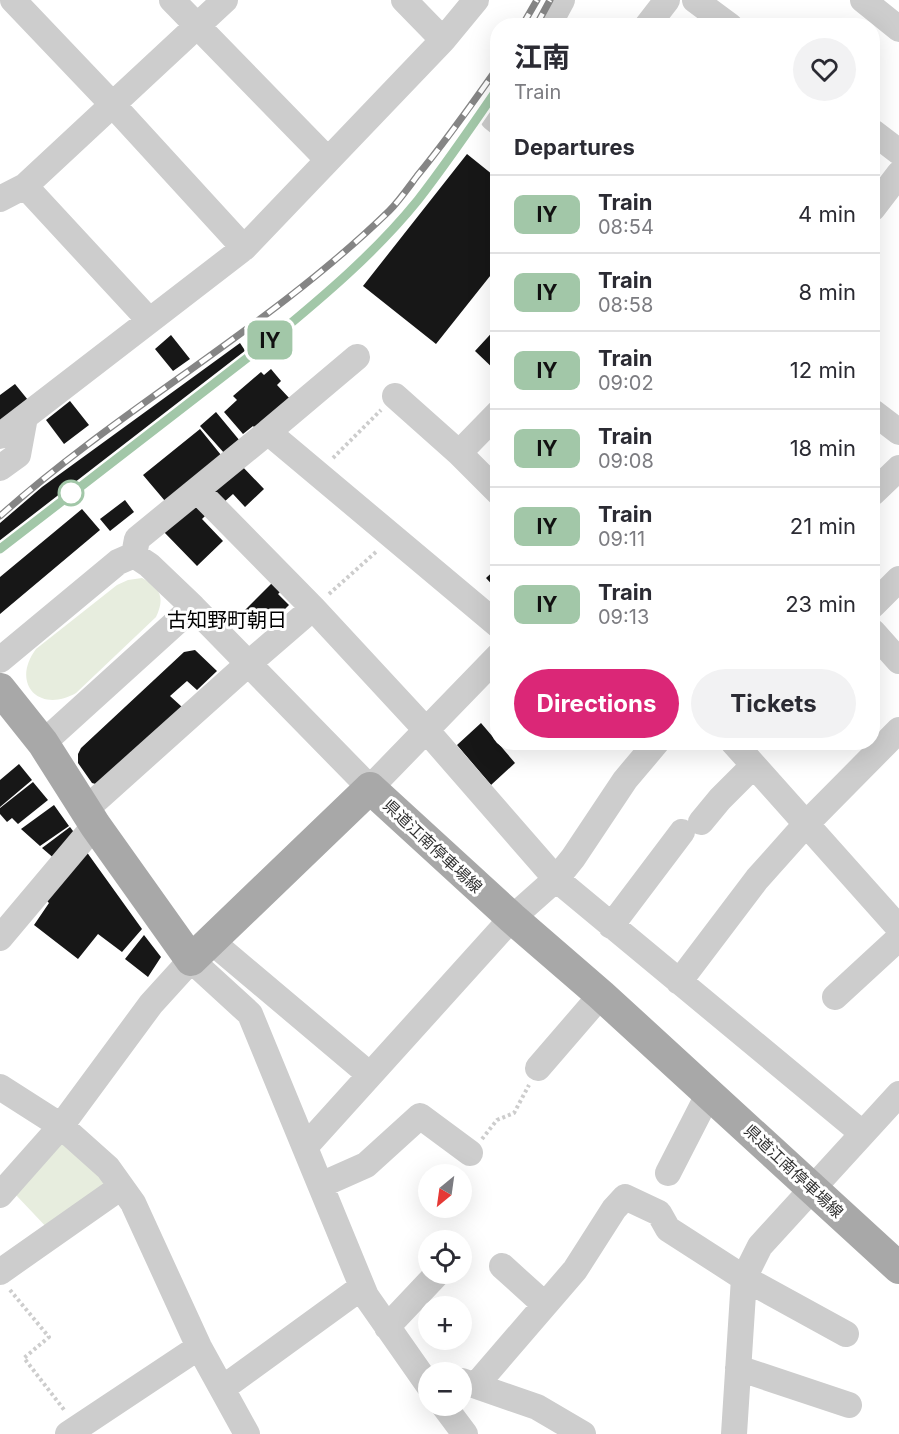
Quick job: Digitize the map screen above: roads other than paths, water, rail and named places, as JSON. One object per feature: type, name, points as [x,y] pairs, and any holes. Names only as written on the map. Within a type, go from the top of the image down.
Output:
[{"type":"main road","points":[[1,692],[43,742],[90,818],[201,950]]},
{"type":"main road","name":"県道江南停車場線","points":[[201,950],[370,788],[512,918],[601,994],[899,1268]]},
{"type":"street","points":[[13,0],[244,248]]},
{"type":"street","points":[[172,0],[328,160]]},
{"type":"street","points":[[0,199],[26,186],[225,0]]},
{"type":"street","points":[[404,0],[443,40]]},
{"type":"street","points":[[0,436],[244,248],[443,40],[476,0]]},
{"type":"street","points":[[552,18],[562,0]]},
{"type":"street","points":[[653,18],[667,0]]},
{"type":"street","points":[[695,0],[719,18]]},
{"type":"street","points":[[863,0],[899,29]]},
{"type":"street","points":[[880,137],[899,152]]},
{"type":"street","points":[[880,199],[899,174]]},
{"type":"street","points":[[26,186],[149,320]]},
{"type":"street","points":[[134,555],[137,539],[357,357]]},
{"type":"street","points":[[395,396],[490,484]]},
{"type":"street","points":[[0,468],[18,455],[26,417]]},
{"type":"street","points":[[880,417],[899,432]]},
{"type":"street","points":[[459,453],[490,421]]},
{"type":"street","points":[[268,432],[490,618]]},
{"type":"street","points":[[880,486],[899,468]]},
{"type":"street","points":[[197,490],[313,608],[427,731],[556,879],[862,1133]]},
{"type":"street","points":[[134,555],[149,565],[192,607],[370,788],[490,664]]},
{"type":"street","points":[[0,660],[117,562],[134,555]]},
{"type":"street","points":[[880,598],[899,579]]},
{"type":"street","points":[[43,742],[192,607]]},
{"type":"street","points":[[0,938],[90,818],[248,664],[313,608]]},
{"type":"street","points":[[880,641],[899,661]]},
{"type":"street","points":[[880,749],[899,730]]},
{"type":"street","points":[[305,1147],[512,918],[556,879],[626,780],[650,750]]},
{"type":"street","points":[[740,750],[899,928]]},
{"type":"street","points":[[679,982],[757,879],[807,823],[879,750]]},
{"type":"street","points":[[611,926],[691,827],[753,766]]},
{"type":"street","points":[[835,997],[899,938]]},
{"type":"street","points":[[201,950],[370,1076]]},
{"type":"street","points":[[0,1195],[61,1126],[151,1004],[201,950]]},
{"type":"street","points":[[201,950],[250,1014],[366,1296],[387,1327],[418,1365]]},
{"type":"street","points":[[537,1068],[601,994]]},
{"type":"street","points":[[1,1091],[61,1126],[108,1168],[133,1203],[199,1347],[247,1434]]},
{"type":"street","points":[[668,1173],[709,1092]]},
{"type":"street","points":[[734,1434],[744,1278],[759,1245],[899,1094]]},
{"type":"street","points":[[321,1185],[366,1165],[420,1116],[470,1153]]},
{"type":"street","points":[[4,1279],[121,1187]]},
{"type":"street","points":[[472,1380],[575,1270],[614,1209],[625,1197],[659,1213],[668,1229],[744,1278],[846,1334]]},
{"type":"street","points":[[502,1266],[544,1304]]},
{"type":"street","points":[[387,1327],[428,1284]]},
{"type":"street","points":[[223,1388],[362,1287]]},
{"type":"street","points":[[72,1432],[199,1347]]},
{"type":"street","points":[[738,1368],[849,1405]]},
{"type":"street","points":[[472,1384],[537,1407],[583,1434]]},
{"type":"street","points":[[452,1416],[465,1434]]},
{"type":"railway","points":[[527,18],[537,0]]},
{"type":"railway","points":[[540,18],[550,0]]},
{"type":"railway","points":[[0,516],[96,438],[246,329],[343,253],[396,203],[449,136],[490,78]]},
{"type":"railway","points":[[0,549],[273,338],[349,273],[385,238],[418,200],[490,100]]},
{"type":"train","name":"IY","points":[[0,549],[273,338],[367,255],[417,201],[490,100]]},
{"type":"district","name":"古知野町朝日","points":[[227,620]]}]
